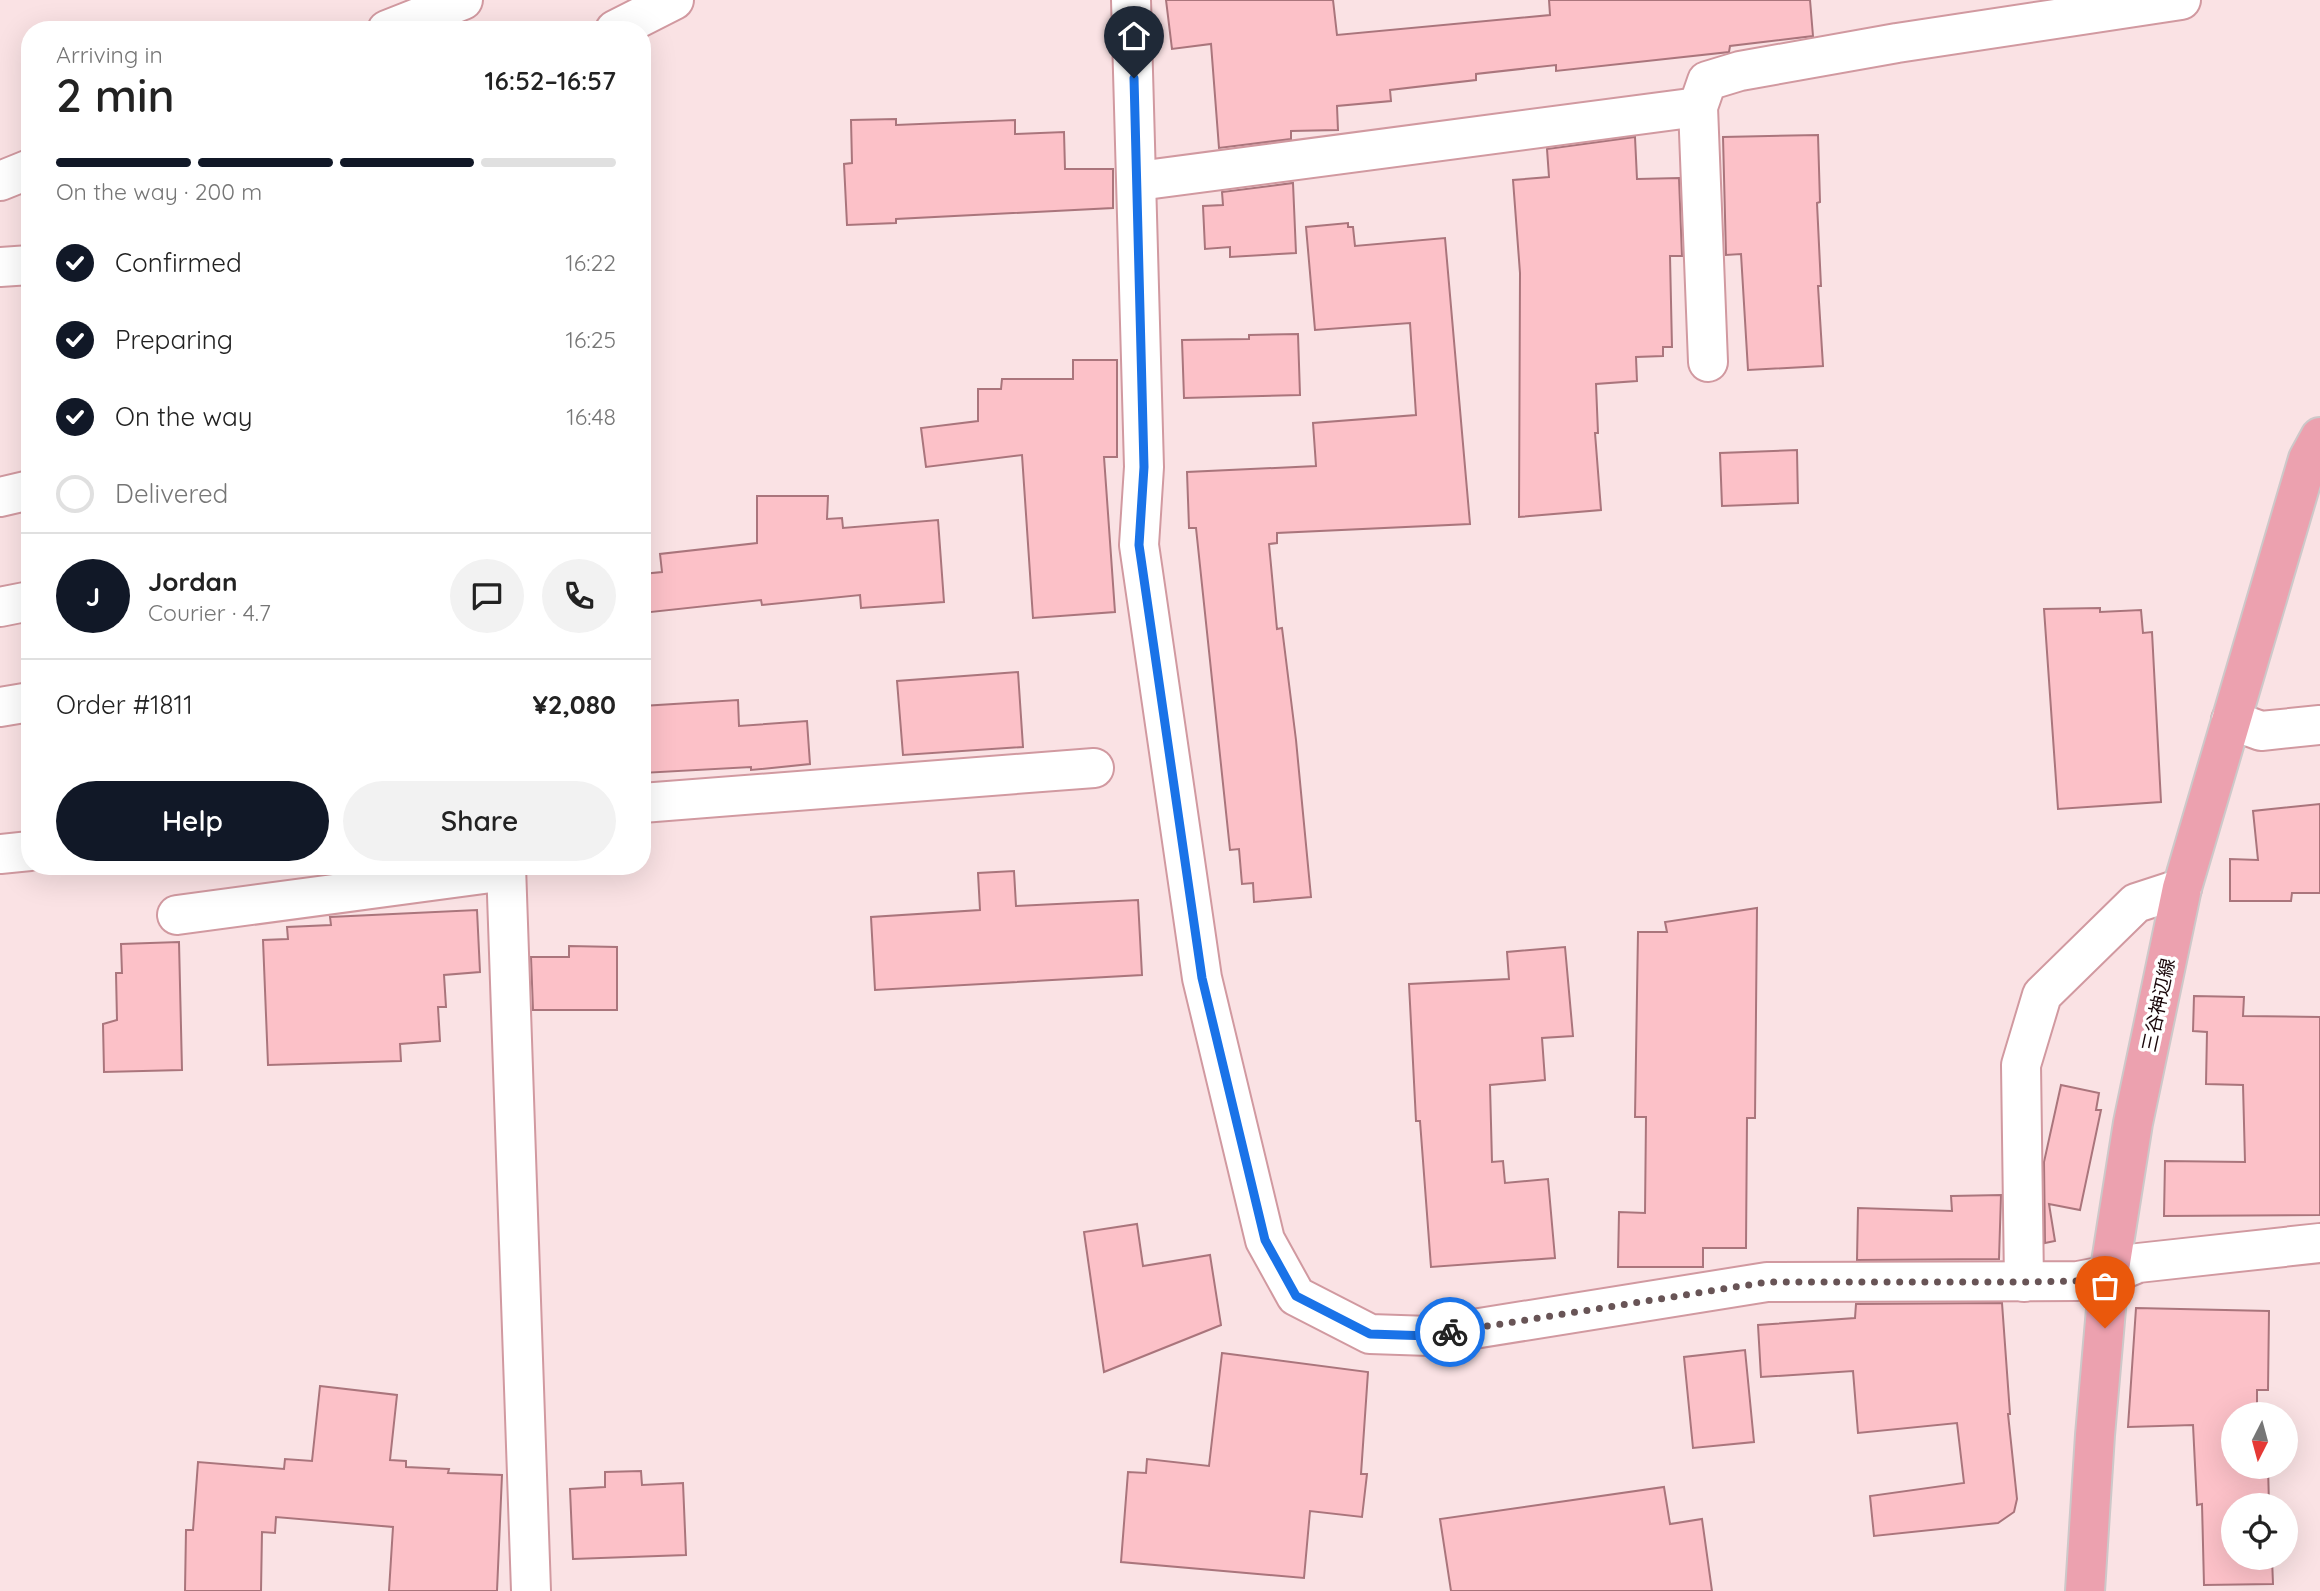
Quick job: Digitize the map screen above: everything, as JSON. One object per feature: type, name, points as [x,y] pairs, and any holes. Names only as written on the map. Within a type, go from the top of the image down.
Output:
[{"type":"main road","name":"三谷神辺線","points":[[2085,1591],[2109,1275],[2133,1123],[2182,888],[2308,459],[2320,438]]},
{"type":"street","points":[[410,21],[463,0]]},
{"type":"street","points":[[633,21],[674,0]]},
{"type":"street","points":[[1131,0],[1144,467],[1139,545],[1202,978],[1265,1240],[1296,1296],[1370,1334],[1430,1336],[1767,1282],[2078,1281],[2109,1275],[2138,1263],[2320,1243]]},
{"type":"street","points":[[1708,362],[1698,107],[1707,81],[1740,71],[1897,43],[2180,0]]},
{"type":"street","points":[[1138,181],[1698,107]]},
{"type":"street","points":[[0,181],[21,173]]},
{"type":"street","points":[[0,267],[21,266]]},
{"type":"street","points":[[0,497],[21,491]]},
{"type":"street","points":[[0,607],[21,603]]},
{"type":"street","points":[[0,707],[21,704]]},
{"type":"street","points":[[2231,719],[2261,731],[2320,725]]},
{"type":"street","points":[[651,802],[1094,768]]},
{"type":"street","points":[[0,854],[21,852]]},
{"type":"street","points":[[177,915],[463,875]]},
{"type":"street","points":[[506,875],[531,1591]]},
{"type":"street","points":[[2024,1282],[2021,1065],[2042,995],[2136,903],[2182,888]]},
{"type":"building","points":[[1166,0],[1333,0],[1337,35],[1550,15],[1549,0],[1810,0],[1813,36],[1730,46],[1729,52],[1556,71],[1556,65],[1476,74],[1476,80],[1390,90],[1391,101],[1337,106],[1338,130],[1291,131],[1291,139],[1219,148],[1211,44],[1172,49]]},
{"type":"building","points":[[896,119],[896,125],[1015,120],[1015,134],[1064,132],[1065,169],[1113,169],[1113,208],[896,219],[896,223],[847,225],[844,164],[852,163],[851,120]]},
{"type":"building","points":[[1818,135],[1820,202],[1817,203],[1821,286],[1818,286],[1823,366],[1748,370],[1741,254],[1726,255],[1723,137]]},
{"type":"building","points":[[1635,137],[1637,179],[1679,178],[1682,256],[1670,256],[1672,347],[1663,347],[1663,356],[1636,357],[1637,381],[1596,384],[1598,433],[1595,433],[1601,510],[1519,517],[1520,273],[1513,180],[1549,177],[1547,149]]},
{"type":"building","points":[[1293,183],[1296,253],[1230,257],[1230,247],[1205,249],[1203,206],[1223,205],[1222,192]]},
{"type":"building","points":[[1348,223],[1348,227],[1353,227],[1355,246],[1445,238],[1470,524],[1277,533],[1277,543],[1269,544],[1277,629],[1282,628],[1296,740],[1311,897],[1254,902],[1253,883],[1242,884],[1239,849],[1230,850],[1196,528],[1189,528],[1187,472],[1316,466],[1313,423],[1416,415],[1410,323],[1315,330],[1306,227]]},
{"type":"building","points":[[1298,334],[1300,395],[1184,398],[1182,340],[1249,339],[1249,335]]},
{"type":"building","points":[[1073,360],[1117,360],[1117,457],[1104,457],[1115,612],[1033,618],[1022,455],[926,467],[921,428],[978,421],[978,389],[1001,389],[1002,379],[1073,379]]},
{"type":"building","points":[[1797,450],[1798,503],[1722,506],[1720,453]]},
{"type":"building","points":[[757,496],[828,496],[827,519],[842,518],[843,528],[938,520],[944,602],[861,608],[860,595],[762,605],[761,600],[651,612],[651,573],[662,572],[660,554],[757,543]]},
{"type":"building","points":[[2100,608],[2100,612],[2141,610],[2143,633],[2152,632],[2161,802],[2058,809],[2044,609]]},
{"type":"building","points":[[1018,672],[1023,747],[903,755],[897,681]]},
{"type":"building","points":[[738,700],[739,726],[807,721],[810,764],[751,770],[751,767],[651,773],[651,705]]},
{"type":"building","points":[[2320,804],[2320,893],[2292,893],[2291,901],[2230,901],[2230,859],[2258,860],[2253,811]]},
{"type":"building","points":[[1014,871],[1016,906],[1138,900],[1142,975],[875,990],[871,917],[980,910],[978,873]]},
{"type":"building","points":[[1757,908],[1755,1118],[1747,1118],[1746,1248],[1703,1248],[1703,1267],[1618,1267],[1619,1212],[1645,1213],[1646,1117],[1635,1117],[1638,932],[1667,932],[1665,922]]},
{"type":"building","points":[[477,910],[480,972],[444,975],[446,1007],[438,1007],[440,1041],[400,1044],[401,1061],[268,1065],[263,940],[288,939],[287,927],[331,925],[330,917]]},
{"type":"building","points":[[179,942],[182,1070],[104,1072],[103,1024],[117,1020],[116,973],[122,973],[121,944]]},
{"type":"building","points":[[569,946],[617,947],[617,1010],[533,1010],[531,957],[569,957]]},
{"type":"building","points":[[1565,947],[1573,1036],[1542,1038],[1545,1080],[1490,1085],[1492,1162],[1503,1161],[1505,1183],[1548,1179],[1555,1258],[1431,1267],[1420,1121],[1416,1121],[1409,984],[1509,979],[1507,952]]},
{"type":"building","points":[[2194,996],[2244,997],[2243,1016],[2320,1017],[2320,1215],[2164,1216],[2165,1161],[2245,1162],[2243,1085],[2206,1084],[2207,1032],[2193,1031]]},
{"type":"building","points":[[2061,1085],[2099,1093],[2096,1110],[2101,1110],[2080,1210],[2049,1204],[2055,1241],[2045,1243],[2044,1162]]},
{"type":"building","points":[[2001,1195],[1999,1259],[1857,1260],[1858,1208],[1952,1211],[1951,1196]]},
{"type":"building","points":[[1137,1224],[1143,1266],[1210,1255],[1221,1325],[1104,1372],[1084,1232]]},
{"type":"building","points":[[2002,1303],[2008,1414],[2017,1499],[2014,1512],[1998,1523],[1874,1536],[1870,1496],[1964,1483],[1957,1423],[1858,1433],[1853,1371],[1761,1377],[1758,1325],[1855,1318],[1856,1304]]},
{"type":"building","points":[[2136,1308],[2269,1311],[2268,1390],[2257,1390],[2257,1402],[2221,1402],[2221,1479],[2268,1479],[2269,1493],[2221,1493],[2221,1570],[2272,1570],[2273,1584],[2204,1585],[2202,1504],[2197,1505],[2193,1425],[2128,1427]]},
{"type":"building","points":[[1745,1350],[1754,1442],[1693,1448],[1684,1357]]},
{"type":"building","points":[[1222,1353],[1368,1372],[1361,1474],[1367,1474],[1362,1517],[1310,1511],[1304,1578],[1121,1562],[1128,1472],[1146,1473],[1147,1459],[1209,1466]]},
{"type":"building","points":[[320,1386],[397,1395],[390,1460],[406,1461],[406,1467],[449,1469],[448,1473],[502,1475],[497,1591],[389,1591],[393,1527],[276,1517],[275,1533],[262,1532],[261,1591],[185,1591],[186,1530],[193,1530],[198,1462],[284,1469],[285,1459],[312,1461]]},
{"type":"building","points":[[641,1471],[642,1485],[683,1483],[686,1555],[573,1559],[570,1489],[605,1487],[605,1472]]},
{"type":"building","points":[[1664,1487],[1670,1524],[1702,1519],[1712,1591],[1451,1591],[1440,1519]]},
{"type":"way so far","points":[[1450,1332],[1767,1282],[2078,1281],[2109,1275],[2105,1328]]},
{"type":"route","points":[[1134,78],[1144,467],[1139,545],[1202,978],[1265,1240],[1296,1296],[1370,1334],[1430,1336],[1450,1332]]}]
